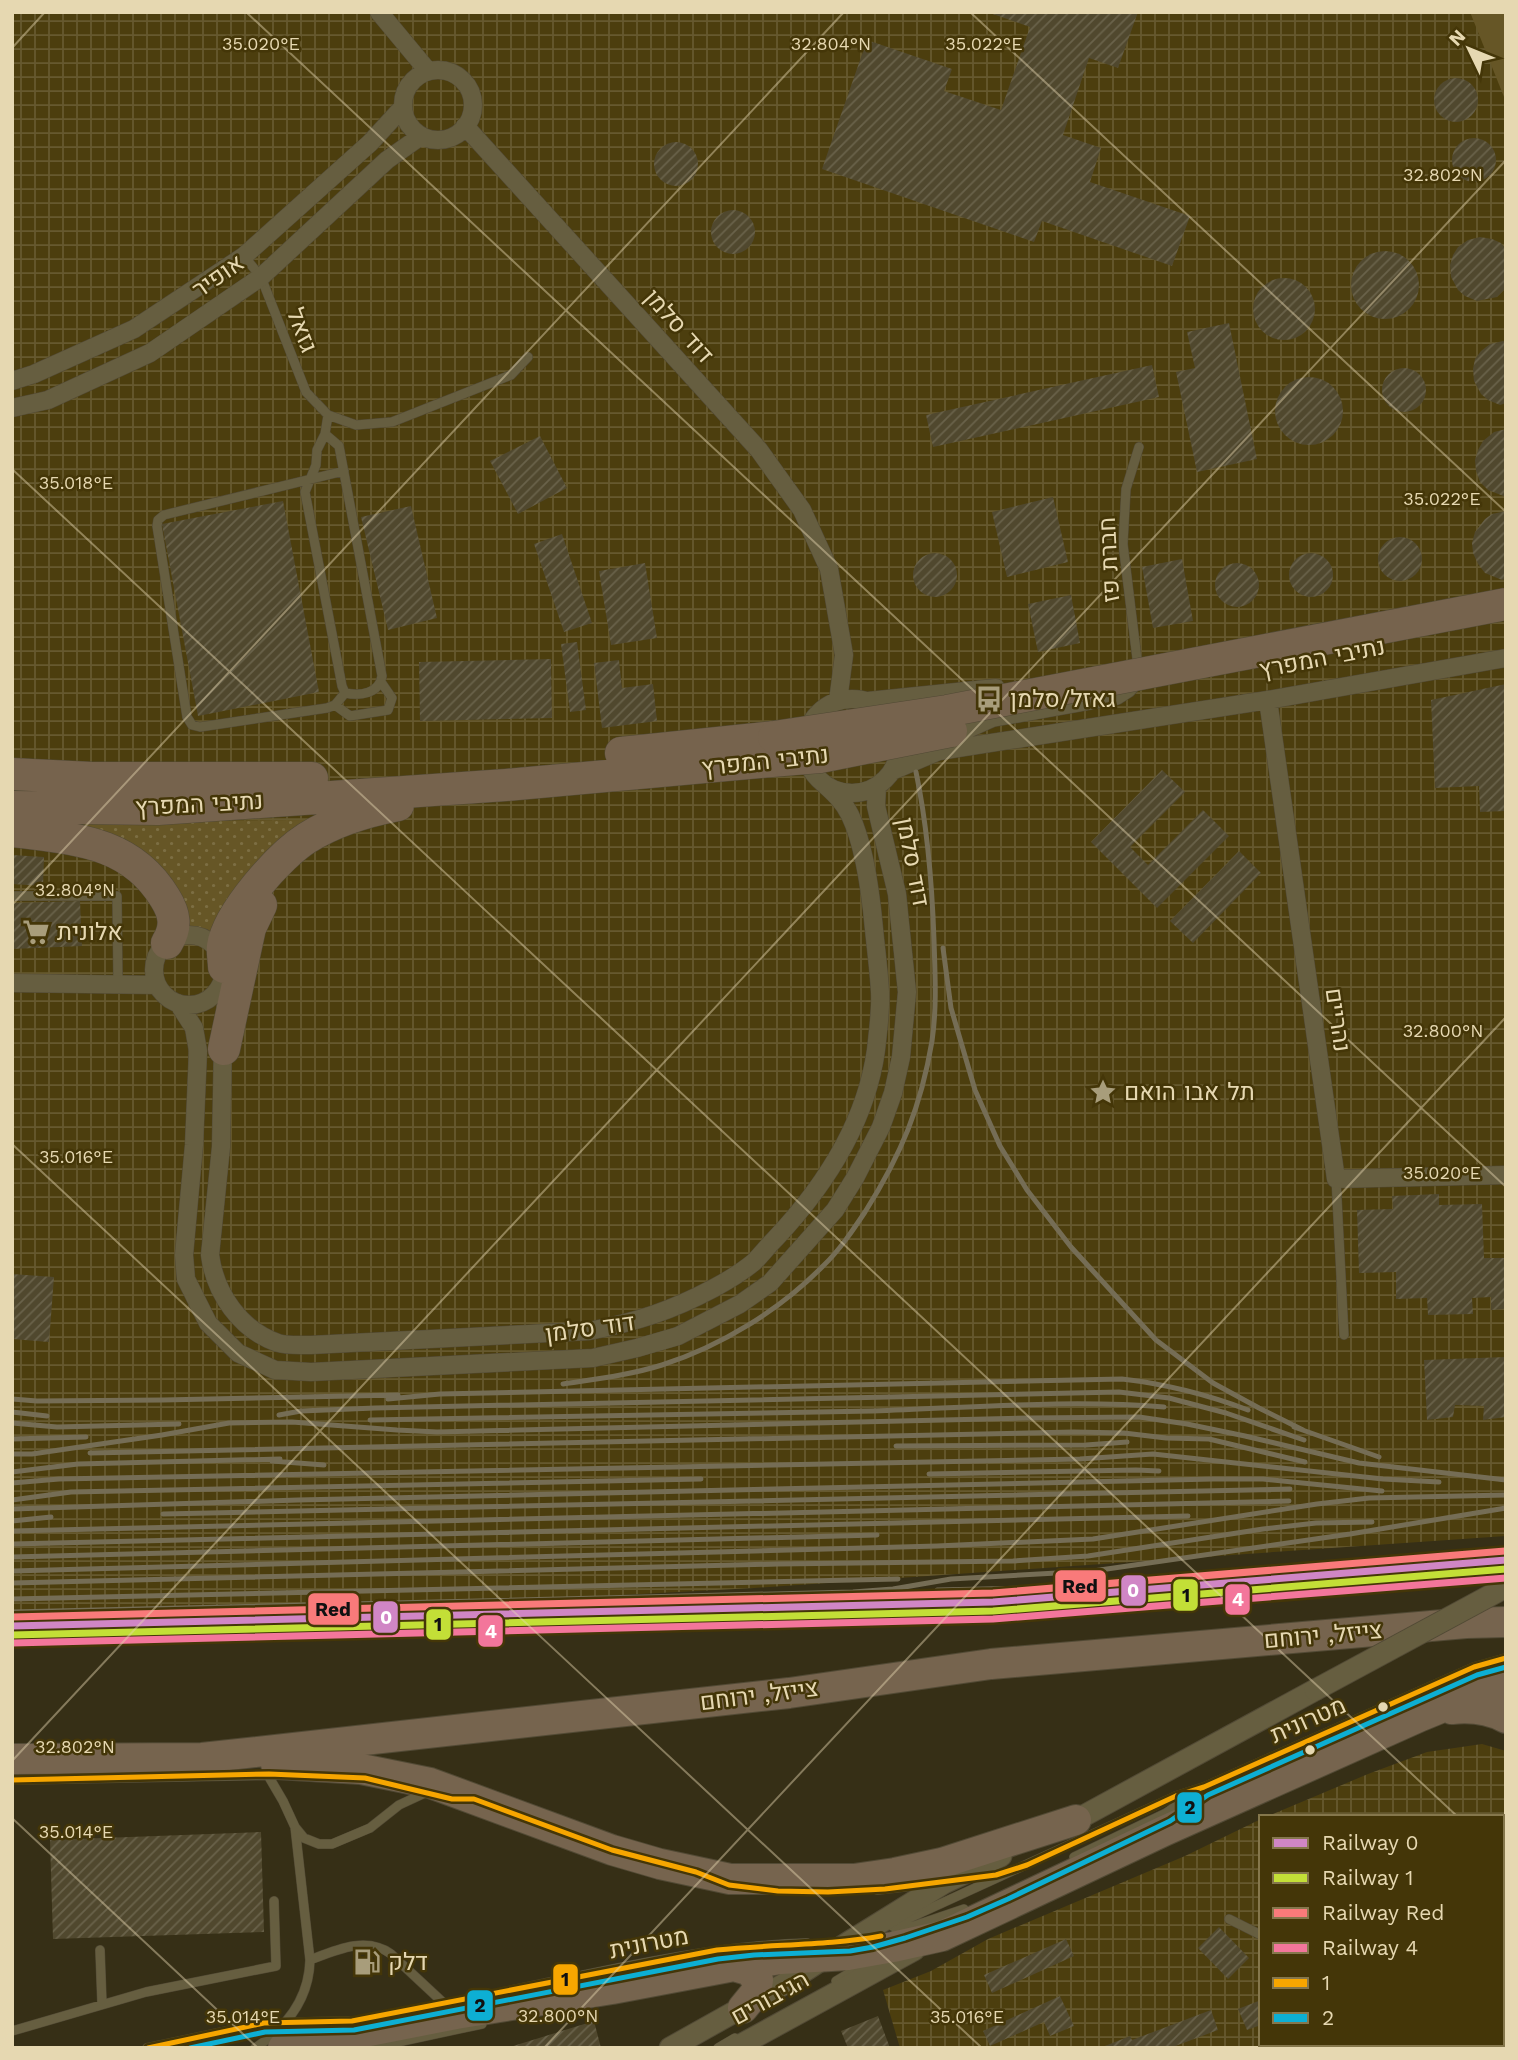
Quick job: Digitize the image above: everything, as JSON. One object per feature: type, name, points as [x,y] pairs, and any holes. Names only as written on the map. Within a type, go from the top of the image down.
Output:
[{"type":"highway","name":"נתיבי המפרץ","points":[[12,807],[158,809],[506,785],[779,749],[947,711],[1506,602]]},
{"type":"highway","name":"נתיבי המפרץ","points":[[12,772],[92,778],[332,778],[529,762],[779,749],[820,757],[1506,622]]},
{"type":"highway","points":[[223,974],[223,944],[237,912],[279,861],[306,838],[334,823],[388,807],[506,785]]},
{"type":"highway","points":[[224,1049],[250,928],[269,889],[298,853],[334,823]]},
{"type":"highway","points":[[12,831],[101,845],[138,865],[154,882],[174,914],[174,931],[167,943]]},
{"type":"highway","name":"צייזל, ירוחם","points":[[12,1759],[202,1758],[789,1693],[991,1664],[1453,1624],[1506,1622]]},
{"type":"highway","points":[[301,2040],[450,2009],[612,1989],[734,1966],[942,1936],[1164,1831],[1421,1716],[1460,1700],[1506,1687]]},
{"type":"highway","points":[[1421,1716],[1456,1709],[1475,1709],[1491,1711],[1506,1718]]},
{"type":"highway","points":[[202,1758],[264,1769],[361,1769],[430,1783],[612,1850],[730,1879],[853,1879],[895,1873],[942,1863],[1076,1820]]},
{"type":"highway","points":[[734,1966],[748,1970],[758,1980],[756,1992],[741,2015]]},
{"type":"street","points":[[379,12],[428,71]]},
{"type":"street","points":[[439,70],[459,77],[471,95],[470,117],[465,126],[449,138],[430,139],[421,136],[405,119],[404,96],[409,85],[428,71],[439,70]]},
{"type":"street","name":"אופיר","points":[[12,381],[34,374],[134,329],[244,256],[370,143],[403,107]]},
{"type":"street","name":"דוד סלמן","points":[[465,126],[759,450],[802,510],[829,569],[844,655],[838,701]]},
{"type":"street","name":"אופיר","points":[[12,408],[48,400],[150,353],[261,276],[387,160],[421,136]]},
{"type":"street","points":[[868,701],[1139,673],[1506,602]]},
{"type":"street","points":[[892,771],[939,751],[1268,700],[1506,658]]},
{"type":"street","points":[[939,751],[963,731],[992,718],[1116,696],[1133,684],[1139,673]]},
{"type":"street","points":[[853,698],[868,701],[881,708],[897,730],[898,758],[892,771],[877,786],[849,793],[835,790],[813,773],[805,745],[807,730],[814,717],[825,707],[853,698]]},
{"type":"street","name":"נהריים","points":[[1268,700],[1336,1179]]},
{"type":"street","name":"דוד סלמן","points":[[223,974],[219,997],[224,1049],[221,1147],[210,1255],[212,1272],[230,1307],[254,1331],[280,1344],[311,1345],[589,1331],[631,1323],[668,1311],[726,1281],[753,1263],[813,1195],[857,1117],[868,1086],[875,1053],[880,993],[871,898],[857,833],[849,813],[838,797],[823,783]]},
{"type":"street","name":"דוד סלמן","points":[[178,1003],[194,1028],[198,1051],[194,1146],[184,1255],[186,1279],[208,1323],[238,1353],[275,1370],[311,1372],[593,1358],[678,1336],[740,1304],[771,1283],[835,1210],[881,1127],[893,1093],[901,1057],[907,992],[897,894],[876,806],[877,786]]},
{"type":"street","points":[[198,936],[216,947],[222,957],[223,974],[218,990],[210,998],[189,1005],[178,1003],[162,993],[157,985],[155,962],[159,951],[176,937],[198,936]]},
{"type":"street","points":[[12,982],[157,985]]},
{"type":"street","points":[[1336,1179],[1506,1175]]},
{"type":"street","name":"הגיבורים","points":[[670,2048],[741,2015],[858,1948],[944,1883],[1076,1820],[1506,1587]]},
{"type":"street","name":"הגיבורים","points":[[735,2048],[942,1936]]},
{"type":"lane","name":"גזאל","points":[[244,256],[261,276],[306,392],[328,415]]},
{"type":"lane","points":[[345,693],[304,492],[316,465],[317,450],[325,434],[328,415],[356,425],[392,422],[511,375],[528,356]]},
{"type":"lane","points":[[325,434],[339,446],[382,676],[381,682],[374,690],[363,694],[345,693]]},
{"type":"lane","name":"חברת פז","points":[[1139,447],[1126,489],[1123,544],[1139,673]]},
{"type":"lane","points":[[344,471],[164,515],[158,520],[157,526],[187,717],[192,725],[200,727],[327,708],[335,705],[345,693]]},
{"type":"lane","points":[[335,705],[350,716],[388,710],[392,698],[381,682]]},
{"type":"lane","points":[[12,896],[117,895],[118,984]]},
{"type":"lane","points":[[1336,1179],[1344,1335]]},
{"type":"lane","name":"מטרונית","points":[[718,2048],[858,1948],[910,1917],[1176,1796],[1204,1787],[1474,1667],[1506,1658]]},
{"type":"lane","points":[[264,1769],[295,1827],[304,1838],[319,1844],[332,1844],[370,1828],[400,1805],[427,1792]]},
{"type":"lane","points":[[12,1780],[264,1769],[365,1778],[452,1799],[474,1800]]},
{"type":"lane","name":"מטרונית","points":[[450,2009],[707,1951],[753,1945],[858,1948],[964,1909],[1166,1813],[1204,1787]]},
{"type":"lane","points":[[295,1827],[310,1960],[310,1976],[306,1989],[293,2013],[301,2040]]},
{"type":"lane","name":"מטרונית","points":[[696,1872],[729,1885],[778,1891],[874,1890],[996,1875],[1027,1865]]},
{"type":"lane","points":[[12,2031],[146,1992],[276,1966],[274,1901]]},
{"type":"lane","name":"מטרונית","points":[[858,1948],[964,1909]]},
{"type":"lane","points":[[1229,1919],[1259,1933]]},
{"type":"lane","points":[[310,1960],[337,1949],[370,1945],[381,1947],[450,2009]]},
{"type":"lane","points":[[100,1950],[102,2004]]},
{"type":"lane","points":[[562,2008],[612,1989]]},
{"type":"lane","points":[[370,2048],[498,2021]]},
{"type":"lane","points":[[147,2048],[249,2026],[301,2040]]},
{"type":"lane","points":[[256,2048],[271,2037],[301,2040]]},
{"type":"lane","points":[[691,2048],[704,2041]]},
{"type":"shaded area","points":[[12,12],[1506,12],[1506,1536],[754,1588],[12,1627]]},
{"type":"shaded area","points":[[1470,12],[1506,12],[1506,102]]},
{"type":"shaded area","points":[[306,820],[275,848],[218,932],[185,925],[181,905],[34,821]]},
{"type":"shaded area","points":[[1482,1744],[1506,1751],[1504,1978],[1504,1815],[1271,1815],[1427,1752]]},
{"type":"shaded area","points":[[1259,1820],[1259,2046],[1412,2046],[900,2048],[883,1990],[931,1971],[988,1939],[1185,1856]]},
{"type":"building","points":[[987,12],[1138,12],[1118,68],[1089,58],[1063,135],[1101,148],[1090,182],[1190,216],[1172,266],[1042,221],[1034,242],[822,169],[867,40],[952,69],[944,91],[1001,110],[1030,27]]},
{"type":"building","points":[[1456,78],[1465,79],[1472,84],[1477,91],[1477,109],[1472,116],[1465,121],[1456,122],[1447,121],[1440,116],[1435,109],[1434,100],[1435,91],[1440,84],[1447,79]]},
{"type":"building","points":[[1474,138],[1483,139],[1490,144],[1495,151],[1495,169],[1490,176],[1483,181],[1474,182],[1465,181],[1458,176],[1453,169],[1452,160],[1453,151],[1458,144],[1465,139]]},
{"type":"building","points":[[676,142],[685,143],[692,148],[697,155],[697,173],[692,180],[685,185],[676,186],[667,185],[660,180],[655,173],[654,164],[655,155],[660,148],[667,143]]},
{"type":"building","points":[[733,210],[742,211],[749,216],[754,223],[754,241],[749,248],[742,253],[733,254],[724,253],[717,248],[712,241],[711,232],[712,223],[717,216],[724,211]]},
{"type":"building","points":[[1480,237],[1501,243],[1506,249],[1506,288],[1497,297],[1477,301],[1458,290],[1451,277],[1450,265],[1458,247],[1468,240]]},
{"type":"building","points":[[1385,251],[1398,253],[1409,261],[1417,272],[1417,298],[1409,309],[1398,317],[1385,319],[1372,317],[1361,309],[1353,298],[1351,285],[1353,272],[1361,261],[1372,253]]},
{"type":"building","points":[[1278,278],[1290,278],[1306,287],[1313,297],[1313,321],[1306,331],[1290,340],[1278,340],[1267,335],[1258,326],[1253,315],[1253,303],[1258,292],[1267,283]]},
{"type":"building","points":[[1229,323],[1257,459],[1197,472],[1176,372],[1195,368],[1187,332]]},
{"type":"building","points":[[1506,342],[1506,403],[1500,405],[1481,394],[1474,381],[1473,369],[1475,359],[1481,351],[1490,344]]},
{"type":"building","points":[[1152,365],[1159,397],[933,447],[926,415]]},
{"type":"building","points":[[1404,368],[1413,369],[1420,374],[1425,381],[1425,399],[1420,406],[1413,411],[1404,412],[1395,411],[1388,406],[1383,399],[1382,390],[1383,381],[1388,374],[1395,369]]},
{"type":"building","points":[[1309,377],[1322,379],[1333,387],[1341,398],[1341,424],[1333,435],[1322,443],[1309,445],[1296,443],[1285,435],[1277,424],[1275,411],[1277,398],[1285,387],[1296,379]]},
{"type":"building","points":[[1506,429],[1506,497],[1488,490],[1480,482],[1475,460],[1483,441],[1494,432]]},
{"type":"building","points":[[540,436],[567,488],[518,514],[490,461]]},
{"type":"building","points":[[1053,497],[1068,562],[1007,577],[992,512]]},
{"type":"building","points":[[283,501],[319,692],[198,716],[162,524]]},
{"type":"building","points":[[411,506],[437,618],[388,630],[361,517]]},
{"type":"building","points":[[1506,511],[1506,579],[1502,580],[1485,573],[1473,553],[1472,543],[1475,532],[1485,519],[1492,514]]},
{"type":"building","points":[[562,534],[592,623],[564,632],[534,544]]},
{"type":"building","points":[[1400,537],[1409,538],[1416,543],[1421,550],[1421,568],[1416,575],[1409,580],[1400,581],[1391,580],[1384,575],[1379,568],[1378,559],[1379,550],[1384,543],[1391,538]]},
{"type":"building","points":[[935,553],[944,554],[951,559],[956,566],[956,584],[951,591],[944,596],[935,597],[926,596],[919,591],[914,584],[913,575],[914,566],[919,559],[926,554]]},
{"type":"building","points":[[1311,553],[1320,554],[1327,559],[1332,566],[1332,584],[1327,591],[1320,596],[1311,597],[1302,596],[1295,591],[1290,584],[1289,575],[1290,566],[1295,559],[1302,554]]},
{"type":"building","points":[[1182,559],[1193,621],[1153,628],[1142,567]]},
{"type":"building","points":[[645,563],[657,638],[611,645],[599,571]]},
{"type":"building","points":[[1237,563],[1246,564],[1253,569],[1258,576],[1258,594],[1253,601],[1246,606],[1237,607],[1228,606],[1221,601],[1216,594],[1215,585],[1216,576],[1221,569],[1228,564]]},
{"type":"building","points":[[1071,595],[1080,643],[1038,652],[1028,604]]},
{"type":"building","points":[[577,642],[586,710],[570,712],[561,644]]},
{"type":"building","points":[[551,659],[552,718],[420,721],[419,662]]},
{"type":"building","points":[[619,660],[622,688],[653,684],[657,721],[602,728],[594,663]]},
{"type":"building","points":[[1506,684],[1506,811],[1480,812],[1479,786],[1435,788],[1431,700]]},
{"type":"building","points":[[1162,770],[1185,792],[1130,847],[1148,865],[1203,810],[1229,836],[1157,908],[1091,842]]},
{"type":"building","points":[[1239,851],[1261,873],[1193,943],[1170,921]]},
{"type":"building","points":[[12,855],[44,857],[43,886],[12,884]]},
{"type":"building","points":[[80,901],[82,946],[12,949],[12,903]]},
{"type":"building","points":[[1439,1194],[1439,1205],[1482,1204],[1484,1258],[1506,1258],[1506,1309],[1491,1310],[1491,1297],[1472,1298],[1473,1314],[1428,1315],[1427,1298],[1396,1299],[1396,1272],[1359,1273],[1357,1210],[1393,1209],[1392,1196]]},
{"type":"building","points":[[12,1274],[54,1277],[49,1342],[12,1339]]},
{"type":"building","points":[[1506,1357],[1506,1417],[1483,1420],[1484,1406],[1455,1405],[1453,1417],[1427,1420],[1424,1360]]},
{"type":"building","points":[[261,1832],[264,1932],[53,1939],[50,1840]]},
{"type":"building","points":[[1506,1912],[1504,1957],[1504,1913]]},
{"type":"building","points":[[1219,1927],[1249,1958],[1228,1979],[1198,1948]]},
{"type":"building","points":[[1066,1939],[1074,1956],[992,1993],[984,1975]]},
{"type":"building","points":[[1060,1996],[1074,2026],[1050,2036],[1044,2022],[990,2046],[983,2031]]},
{"type":"building","points":[[1259,2001],[1259,2026],[1247,2030],[1238,2009]]},
{"type":"building","points":[[1211,2010],[1218,2030],[1170,2048],[1100,2048],[1130,2036],[1132,2040]]},
{"type":"building","points":[[878,2016],[890,2048],[848,2048],[841,2031]]},
{"type":"building","points":[[594,2021],[601,2048],[510,2048],[510,2047]]},
{"type":"railway","points":[[563,1384],[662,1365],[706,1348],[748,1325],[788,1297],[829,1260],[851,1233],[878,1191],[908,1130],[922,1088],[934,1029],[932,897],[916,772]]},
{"type":"railway","points":[[943,948],[951,1008],[975,1090],[1000,1146],[1027,1190],[1071,1247],[1156,1340],[1213,1383],[1303,1430]]},
{"type":"railway","points":[[388,1399],[440,1394],[1122,1379],[1186,1390],[1248,1410]]},
{"type":"railway","points":[[279,1415],[301,1411],[375,1408],[1119,1392],[1169,1398],[1226,1413],[1304,1440]]},
{"type":"railway","points":[[12,1399],[163,1400],[398,1395]]},
{"type":"railway","points":[[370,1420],[873,1411],[1055,1404],[1164,1407]]},
{"type":"railway","points":[[12,1412],[47,1416]]},
{"type":"railway","points":[[12,1454],[32,1454],[229,1423],[292,1422],[437,1432],[1139,1417],[1245,1436],[1359,1463],[1506,1480]]},
{"type":"railway","points":[[12,1423],[57,1427],[179,1424]]},
{"type":"railway","points":[[1294,1427],[1379,1457]]},
{"type":"railway","points":[[90,1453],[1074,1432],[1209,1439],[1305,1462]]},
{"type":"railway","points":[[12,1439],[86,1437]]},
{"type":"railway","points":[[896,1446],[1086,1445],[1127,1442]]},
{"type":"railway","points":[[12,1483],[59,1479],[1080,1459],[1153,1454],[1383,1479],[1439,1482]]},
{"type":"railway","points":[[12,1472],[78,1464],[280,1459]]},
{"type":"railway","points":[[272,1461],[324,1465]]},
{"type":"railway","points":[[929,1474],[1159,1471]]},
{"type":"railway","points":[[12,1500],[71,1492],[701,1479]]},
{"type":"railway","points":[[12,1509],[1213,1479],[1263,1479],[1382,1491]]},
{"type":"railway","points":[[163,1514],[1290,1489]]},
{"type":"railway","points":[[12,1571],[937,1546],[1093,1539],[1369,1498],[1506,1495]]},
{"type":"railway","points":[[12,1531],[1289,1501]]},
{"type":"railway","points":[[12,1612],[853,1592],[893,1589],[951,1579],[1093,1571],[1350,1534],[1506,1508]]},
{"type":"railway","points":[[12,1544],[1188,1516]]},
{"type":"railway","points":[[12,1521],[51,1517]]},
{"type":"railway","points":[[12,1583],[778,1564],[1013,1561],[1088,1556],[1316,1523],[1372,1522]]},
{"type":"railway","points":[[12,1557],[877,1535]]},
{"type":"railway","points":[[12,1599],[898,1579]]},
{"type":"railway","points":[[937,1590],[1028,1588]]},
{"type":"rail line","name":"Red","points":[[12,1617],[993,1593],[1505,1551]]},
{"type":"rail line","name":"0","points":[[12,1626],[993,1602],[1506,1560]]},
{"type":"rail line","name":"1","points":[[12,1635],[993,1611],[1506,1569]]},
{"type":"rail line","name":"4","points":[[12,1643],[993,1619],[1506,1578]]},
{"type":"transit line","name":"1","points":[[12,1780],[269,1774],[365,1778],[452,1799],[474,1799],[612,1850],[696,1872],[729,1885],[778,1891],[885,1889],[996,1875],[1027,1865],[1176,1796],[1204,1787],[1474,1667],[1506,1658]]},
{"type":"transit line","name":"2","points":[[190,2048],[265,2032],[354,2030],[718,1959],[850,1951],[905,1938],[967,1917],[1008,1899],[1170,1821],[1208,1795],[1477,1675],[1506,1667]]},
{"type":"transit line","name":"1","points":[[148,2048],[264,2023],[352,2021],[717,1950],[840,1942],[881,1936]]},
{"type":"place","name":"גאזל/סלמן","points":[[989,699]]},
{"type":"place","name":"אלונית","points":[[36,932]]},
{"type":"place","name":"תל אבו הואם","points":[[1103,1092]]},
{"type":"place","name":"דלק","points":[[367,1962]]}]
